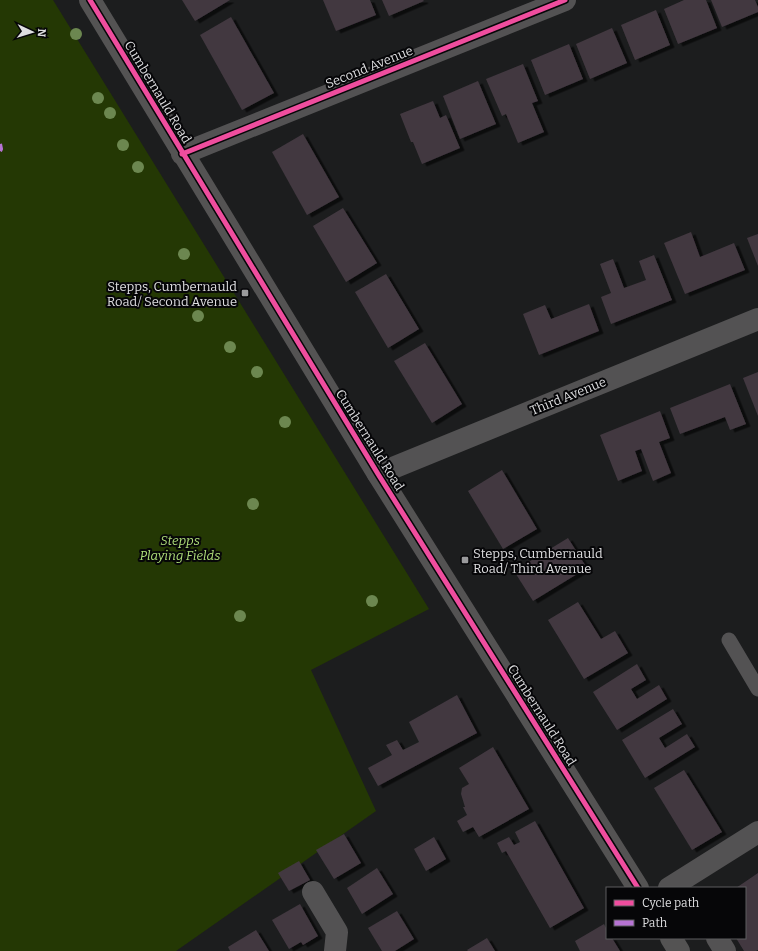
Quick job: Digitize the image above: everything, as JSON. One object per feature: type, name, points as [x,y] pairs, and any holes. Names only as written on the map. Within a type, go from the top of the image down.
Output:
[{"type":"main road","name":"Cumbernauld Road","points":[[90,0],[182,154],[378,474],[637,887]]},
{"type":"main road","points":[[671,939],[679,951]]},
{"type":"street","name":"Second Avenue","points":[[182,154],[565,0]]},
{"type":"street","name":"Third Avenue","points":[[378,474],[758,319]]},
{"type":"street","points":[[679,885],[758,832]]},
{"type":"street","points":[[313,892],[338,932],[335,951]]},
{"type":"street","points":[[718,939],[725,951]]},
{"type":"lane","points":[[729,640],[758,689]]},
{"type":"green space","name":"Stepps Playing Fields","points":[[0,0],[53,0],[429,609],[311,670],[376,811],[176,951],[0,951]]},
{"type":"building","points":[[182,0],[230,0],[195,21]]},
{"type":"building","points":[[323,0],[370,0],[376,15],[336,31]]},
{"type":"building","points":[[382,0],[423,0],[424,1],[389,16]]},
{"type":"building","points":[[684,0],[706,0],[717,28],[678,44],[664,9]]},
{"type":"building","points":[[711,0],[755,0],[758,7],[758,12],[722,27]]},
{"type":"building","points":[[656,10],[670,45],[635,60],[621,25]]},
{"type":"building","points":[[231,17],[274,93],[242,110],[200,35]]},
{"type":"building","points":[[612,28],[627,63],[590,79],[576,44]]},
{"type":"building","points":[[569,44],[583,79],[545,95],[531,60]]},
{"type":"building","points":[[523,64],[538,101],[532,103],[544,132],[518,143],[506,114],[502,116],[486,79]]},
{"type":"building","points":[[478,81],[496,124],[460,139],[443,96]]},
{"type":"building","points":[[433,101],[440,118],[446,115],[460,148],[422,164],[413,142],[411,142],[400,114]]},
{"type":"building","points":[[303,134],[339,197],[307,215],[272,152]]},
{"type":"building","points":[[343,208],[377,263],[346,282],[313,226]]},
{"type":"building","points":[[691,232],[700,257],[734,243],[745,270],[685,294],[664,243]]},
{"type":"building","points":[[758,234],[758,266],[747,238]]},
{"type":"building","points":[[654,255],[672,300],[611,324],[601,297],[611,293],[600,264],[613,259],[624,288],[646,280],[639,261]]},
{"type":"building","points":[[386,274],[419,329],[388,348],[355,292]]},
{"type":"building","points":[[589,304],[599,331],[539,355],[523,314],[545,305],[551,319]]},
{"type":"building","points":[[425,343],[462,404],[432,423],[394,361]]},
{"type":"building","points":[[758,372],[758,416],[743,378]]},
{"type":"building","points":[[730,384],[746,424],[730,430],[725,417],[680,434],[670,408]]},
{"type":"building","points":[[660,411],[670,438],[659,442],[671,473],[653,481],[641,449],[635,451],[642,471],[618,481],[600,435]]},
{"type":"building","points":[[502,470],[537,529],[503,549],[468,491]]},
{"type":"building","points":[[568,538],[587,568],[533,601],[514,571]]},
{"type":"building","points":[[578,602],[601,639],[615,631],[628,653],[584,679],[548,620]]},
{"type":"building","points":[[637,664],[646,680],[631,689],[637,699],[659,685],[667,699],[617,730],[593,692]]},
{"type":"building","points":[[457,695],[477,733],[378,786],[368,768],[392,755],[386,745],[397,740],[403,750],[419,742],[409,722]]},
{"type":"building","points":[[673,709],[682,724],[659,738],[665,748],[687,734],[695,747],[645,778],[622,740]]},
{"type":"building","points":[[493,747],[529,809],[479,837],[473,827],[463,832],[457,821],[467,815],[463,807],[465,807],[461,794],[462,788],[469,784],[459,768]]},
{"type":"building","points":[[684,770],[722,832],[692,850],[654,788]]},
{"type":"building","points":[[535,821],[584,908],[550,928],[506,851],[502,853],[497,843],[509,837],[514,845],[520,842],[515,832]]},
{"type":"building","points":[[344,834],[361,863],[334,879],[316,850]]},
{"type":"building","points":[[434,837],[446,859],[426,871],[414,849]]},
{"type":"building","points":[[299,861],[310,880],[289,891],[278,873]]},
{"type":"building","points":[[377,868],[393,894],[362,914],[347,888]]},
{"type":"building","points":[[758,873],[758,950],[756,951],[744,951],[737,939],[746,939],[746,887],[737,887]]},
{"type":"building","points":[[300,904],[318,936],[303,945],[301,942],[289,949],[272,920]]},
{"type":"building","points":[[397,911],[414,939],[395,951],[382,951],[368,928]]},
{"type":"building","points":[[604,924],[606,928],[606,939],[613,939],[620,951],[580,951],[575,941]]},
{"type":"building","points":[[256,930],[269,951],[230,951],[228,947]]},
{"type":"building","points":[[487,938],[495,951],[467,950]]},
{"type":"marked path","points":[[0,144],[0,151]]},
{"type":"cycle path","points":[[90,0],[378,474],[637,887]]},
{"type":"cycle path","points":[[182,154],[565,0]]},
{"type":"place","name":"Stepps, Cumbernauld Road/ Second Avenue","points":[[245,293]]},
{"type":"place","name":"Stepps, Cumbernauld Road/ Third Avenue","points":[[465,560]]}]
